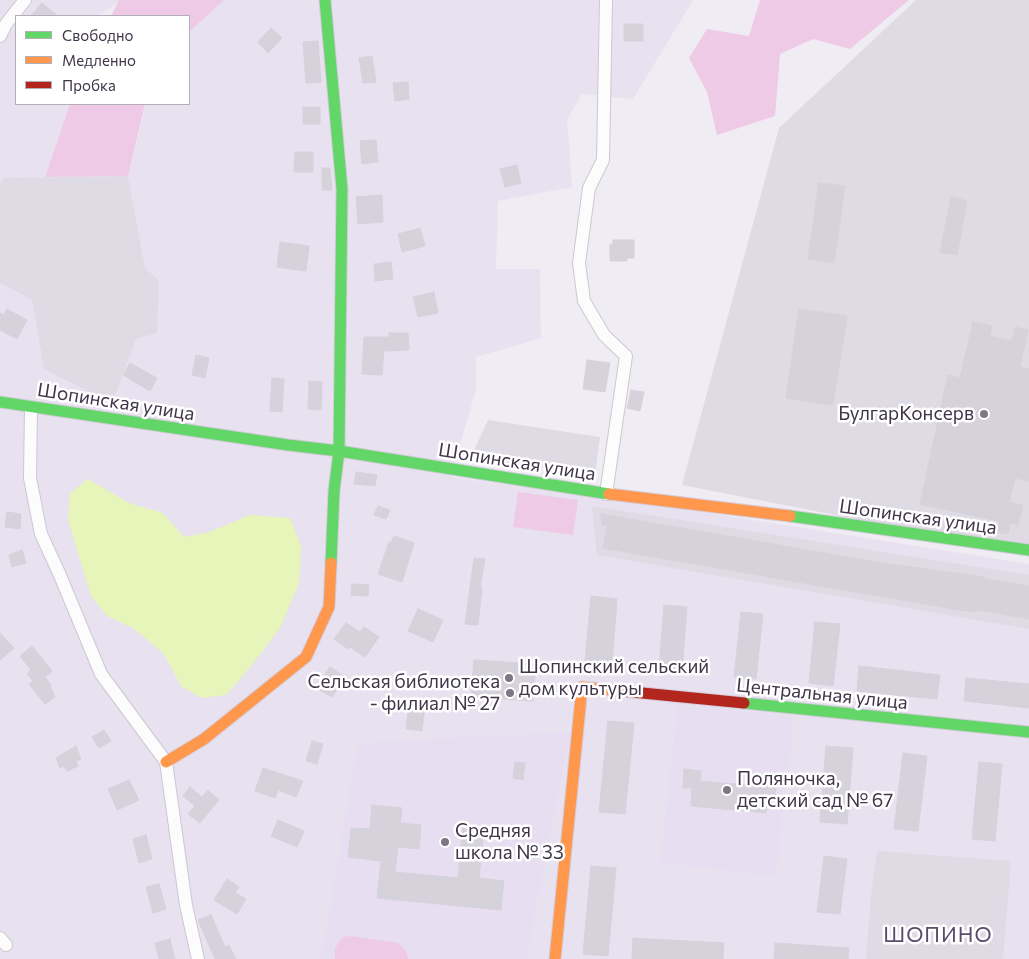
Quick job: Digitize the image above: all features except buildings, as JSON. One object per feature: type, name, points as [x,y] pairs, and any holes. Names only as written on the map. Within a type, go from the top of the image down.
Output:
[{"type":"street","points":[[0,36],[6,24],[25,0]]},
{"type":"street","points":[[166,762],[204,739],[306,657],[329,607],[334,491],[339,451],[342,189],[325,0]]},
{"type":"street","points":[[606,0],[603,160],[589,188],[579,263],[584,302],[604,335],[626,356],[606,494]]},
{"type":"street","name":"Шопинская улица","points":[[0,402],[278,444],[339,451],[606,494],[765,513],[1029,550]]},
{"type":"street","points":[[31,407],[30,478],[42,534],[101,674],[166,762],[186,904],[198,959]]},
{"type":"street","name":"Центральная улица","points":[[555,959],[582,687],[1029,732]]},
{"type":"shaded area","points":[[0,0],[122,0],[100,15],[15,15],[15,105],[70,105],[45,177],[4,178],[0,184]]},
{"type":"shaded area","points":[[119,0],[224,0],[190,31],[190,15],[112,15]]},
{"type":"shaded area","points":[[224,0],[693,0],[633,99],[582,94],[567,119],[572,187],[498,201],[496,269],[540,269],[541,338],[476,357],[476,389],[451,477],[684,509],[1029,564],[1029,959],[0,959],[0,283],[32,300],[44,369],[112,404],[136,339],[145,268],[128,176],[146,105],[190,105],[190,31]]},
{"type":"shaded area","points":[[760,0],[909,0],[850,49],[813,39],[780,54],[775,116],[717,135],[707,92],[689,58],[707,29],[749,36]]},
{"type":"shaded area","points":[[916,0],[1029,0],[1029,553],[682,485],[779,128]]},
{"type":"shaded area","points":[[70,105],[145,105],[128,176],[45,177]]},
{"type":"shaded area","points":[[128,176],[145,268],[159,281],[157,333],[136,339],[112,404],[44,369],[32,300],[0,283],[0,184],[4,178]]},
{"type":"shaded area","points":[[488,420],[600,437],[595,475],[470,459]]},
{"type":"shaded area","points":[[88,479],[129,503],[163,513],[184,537],[209,532],[250,515],[290,518],[301,546],[299,583],[280,628],[226,695],[202,698],[181,686],[163,653],[133,628],[107,616],[91,596],[68,520],[70,493]]},
{"type":"shaded area","points":[[518,492],[578,500],[573,535],[513,527]]},
{"type":"shaded area","points":[[592,506],[1029,575],[1029,629],[597,555]]},
{"type":"shaded area","name":"Поляночка, детский сад № 67","points":[[678,704],[794,717],[776,876],[660,863]]},
{"type":"shaded area","name":"Средняя школа № 33","points":[[570,732],[526,959],[317,959],[324,945],[358,743]]},
{"type":"shaded area","points":[[877,851],[1011,861],[1003,959],[866,959],[871,895]]},
{"type":"shaded area","points":[[350,936],[399,943],[407,953],[408,959],[335,959],[335,949],[338,943],[343,937]]},
{"type":"traffic: fast","points":[[325,0],[342,189],[339,451],[334,491],[331,563]]},
{"type":"traffic: fast","points":[[0,402],[339,451],[609,494]]},
{"type":"traffic: fast","points":[[790,516],[1029,550]]},
{"type":"traffic: fast","points":[[744,703],[1029,732]]},
{"type":"traffic: slow","points":[[609,494],[790,516]]},
{"type":"traffic: slow","points":[[166,762],[204,739],[306,657],[329,607],[331,563]]},
{"type":"traffic: slow","points":[[555,959],[582,687],[622,691]]},
{"type":"traffic: jam","points":[[622,691],[744,703]]},
{"type":"place","name":"БулгарКонсерв","points":[[984,414]]},
{"type":"place","name":"Шопинский сельский дом культуры","points":[[509,678]]},
{"type":"place","name":"Сельская библиотека - филиал № 27","points":[[510,693]]},
{"type":"place","name":"Поляночка, детский сад № 67","points":[[727,790]]},
{"type":"place","name":"Средняя школа № 33","points":[[445,842]]},
{"type":"district","name":"ШОПИНО","points":[[938,935]]}]
